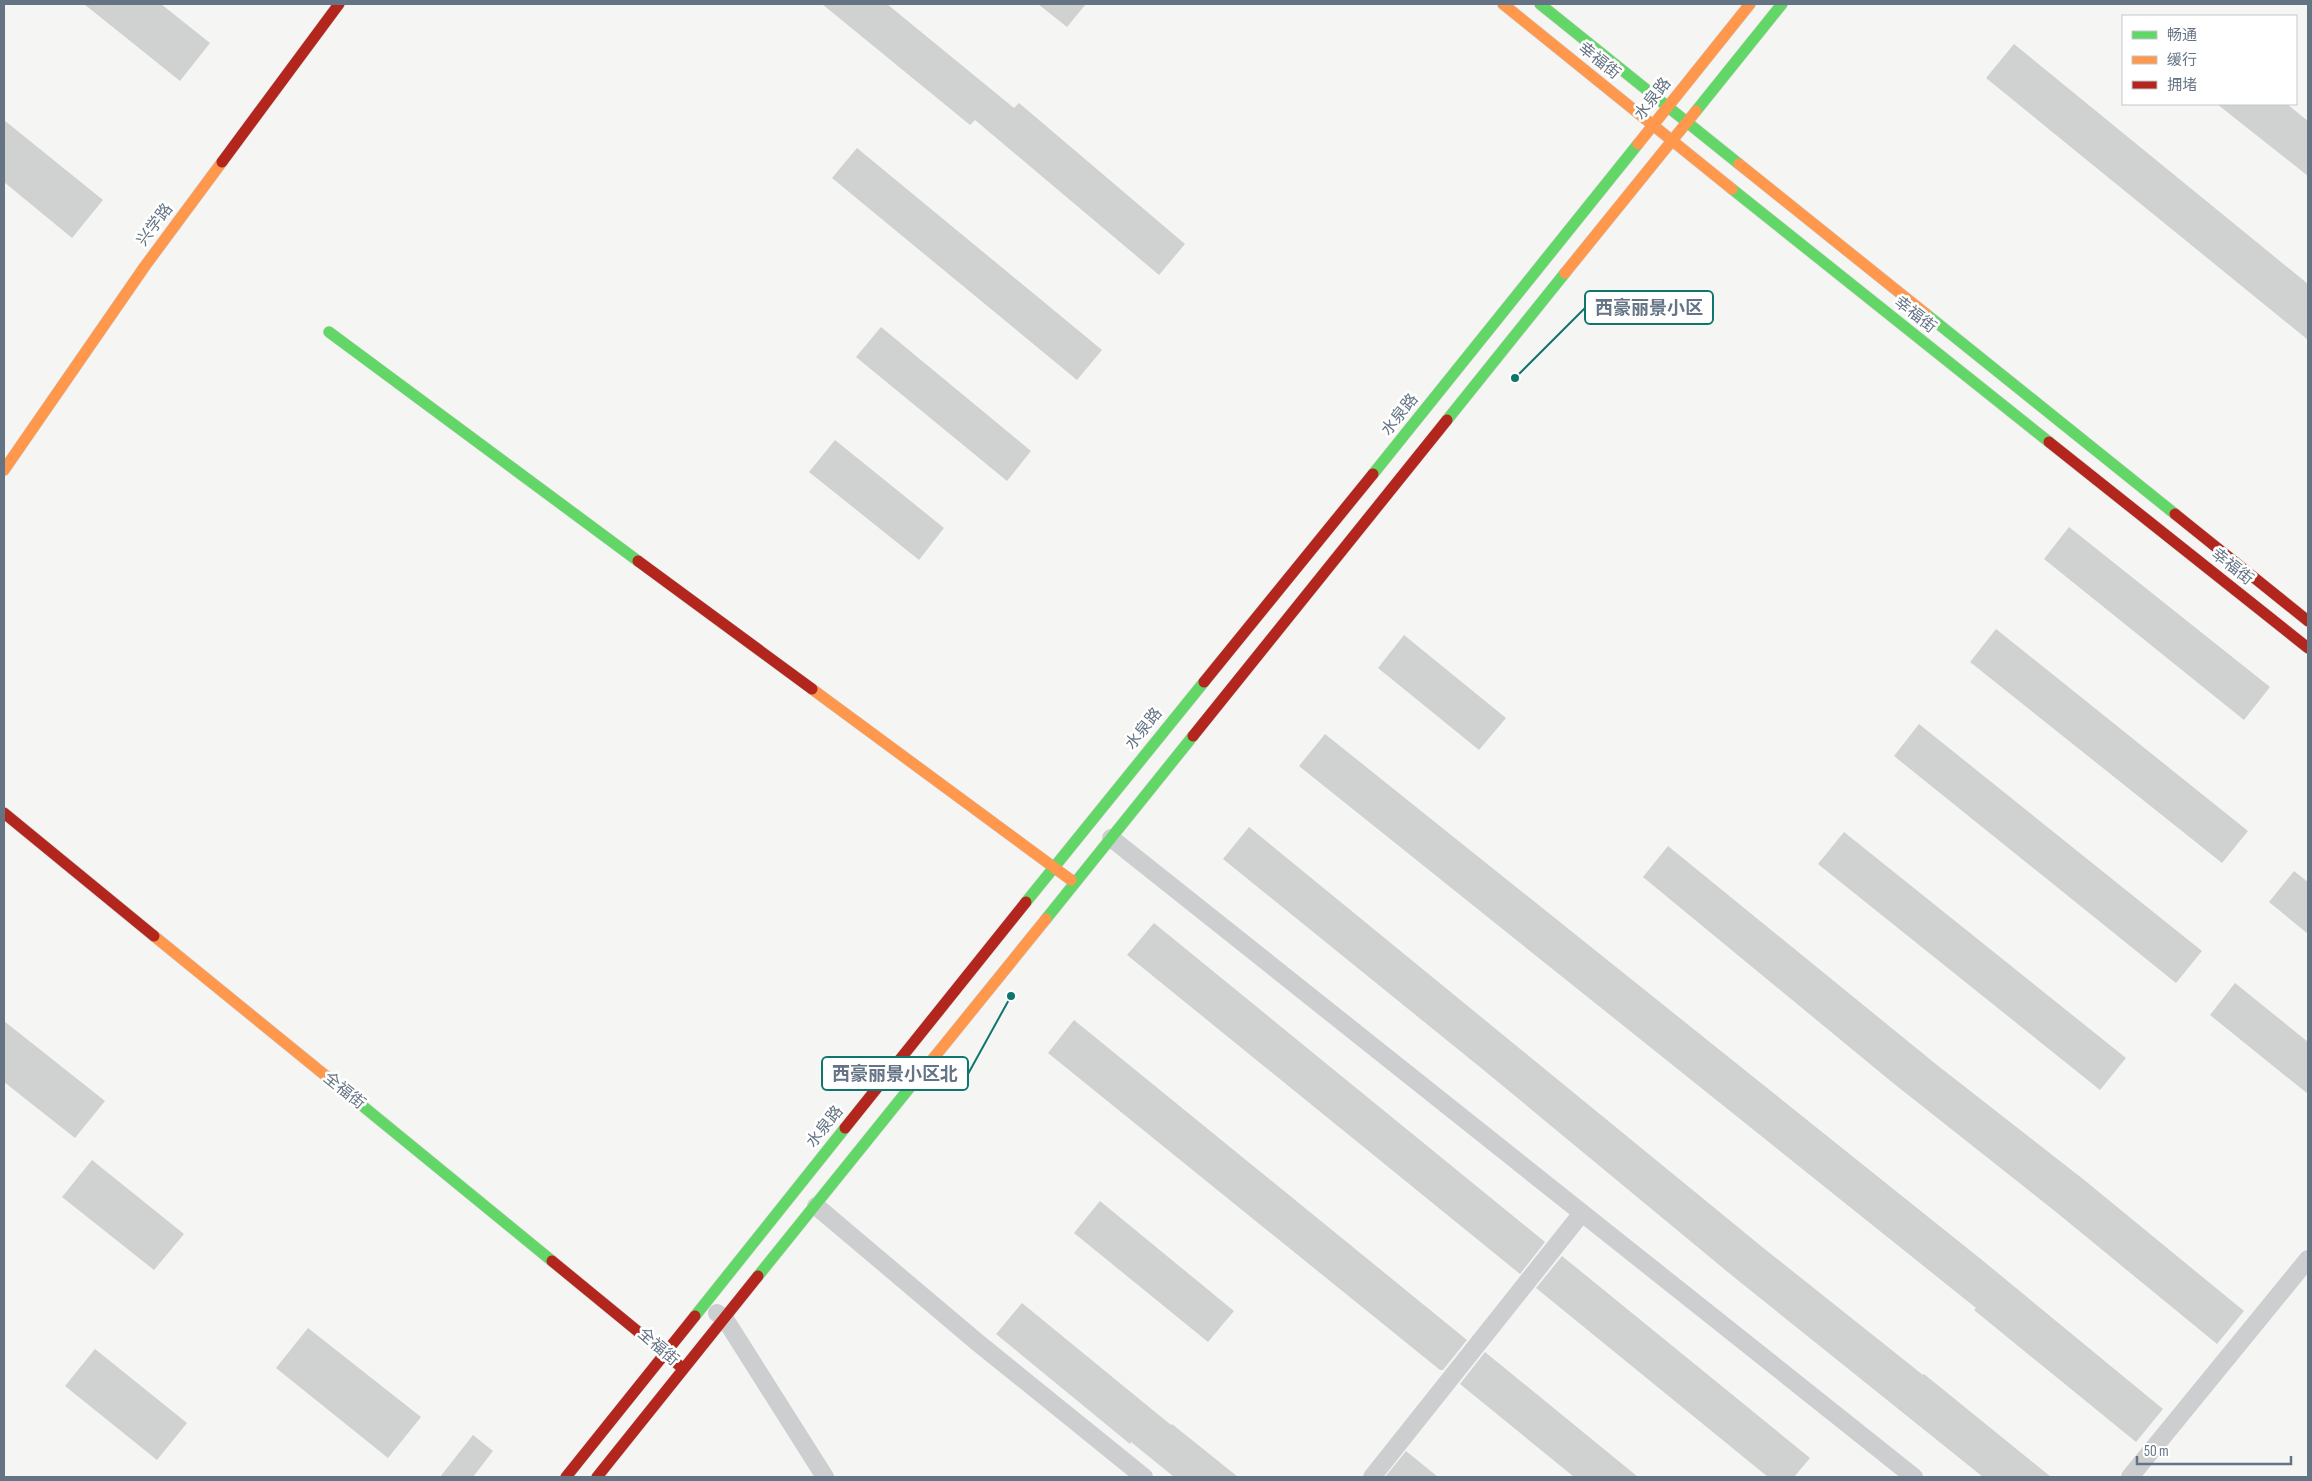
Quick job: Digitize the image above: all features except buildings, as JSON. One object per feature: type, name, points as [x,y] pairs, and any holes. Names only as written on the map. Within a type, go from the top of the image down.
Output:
[{"type":"main road","name":"兴学路","points":[[4,470],[144,266],[339,4]]},
{"type":"main road","name":"幸福街","points":[[1504,4],[1671,142],[2308,648]]},
{"type":"main road","name":"幸福街","points":[[1540,4],[2308,621]]},
{"type":"main road","name":"水泉路","points":[[566,1477],[1054,867],[1750,4]]},
{"type":"main road","points":[[597,1477],[1782,4]]},
{"type":"main road","points":[[329,332],[1075,883]]},
{"type":"main road","name":"全福街","points":[[4,813],[666,1352],[684,1370]]},
{"type":"street","points":[[1111,838],[1914,1477]]},
{"type":"street","points":[[816,1206],[977,1342],[1144,1477]]},
{"type":"street","points":[[1372,1477],[1582,1213]]},
{"type":"street","points":[[2130,1477],[2308,1259]]},
{"type":"street","points":[[705,1303],[725,1319],[825,1477]]},
{"type":"traffic: fast","points":[[1540,4],[1739,164]]},
{"type":"traffic: fast","points":[[1696,111],[1782,4]]},
{"type":"traffic: fast","points":[[1373,474],[1638,144]]},
{"type":"traffic: fast","points":[[1732,189],[2049,442]]},
{"type":"traffic: fast","points":[[1447,420],[1565,273]]},
{"type":"traffic: fast","points":[[1926,314],[2175,514]]},
{"type":"traffic: fast","points":[[329,332],[638,561]]},
{"type":"traffic: fast","points":[[1026,902],[1204,682]]},
{"type":"traffic: fast","points":[[1046,919],[1193,736]]},
{"type":"traffic: fast","points":[[326,1076],[552,1261]]},
{"type":"traffic: fast","points":[[758,1276],[911,1086]]},
{"type":"traffic: fast","points":[[695,1316],[845,1128]]},
{"type":"traffic: slow","points":[[1503,4],[1732,189]]},
{"type":"traffic: slow","points":[[1638,144],[1750,4]]},
{"type":"traffic: slow","points":[[1565,273],[1696,111]]},
{"type":"traffic: slow","points":[[4,470],[145,266],[222,162]]},
{"type":"traffic: slow","points":[[1739,164],[1926,314]]},
{"type":"traffic: slow","points":[[812,689],[1071,880]]},
{"type":"traffic: slow","points":[[911,1086],[1046,919]]},
{"type":"traffic: slow","points":[[154,936],[326,1076]]},
{"type":"traffic: jam","points":[[222,162],[339,4]]},
{"type":"traffic: jam","points":[[1193,736],[1447,420]]},
{"type":"traffic: jam","points":[[2049,442],[2308,648]]},
{"type":"traffic: jam","points":[[1204,682],[1373,474]]},
{"type":"traffic: jam","points":[[2175,514],[2308,621]]},
{"type":"traffic: jam","points":[[638,561],[812,689]]},
{"type":"traffic: jam","points":[[4,813],[154,936]]},
{"type":"traffic: jam","points":[[845,1128],[1026,902]]},
{"type":"traffic: jam","points":[[552,1261],[680,1366]]},
{"type":"traffic: jam","points":[[597,1477],[758,1276]]},
{"type":"traffic: jam","points":[[566,1477],[695,1316]]},
{"type":"place","name":"西豪丽景小区","points":[[1515,378]]},
{"type":"place","name":"西豪丽景小区北","points":[[1011,996]]}]
